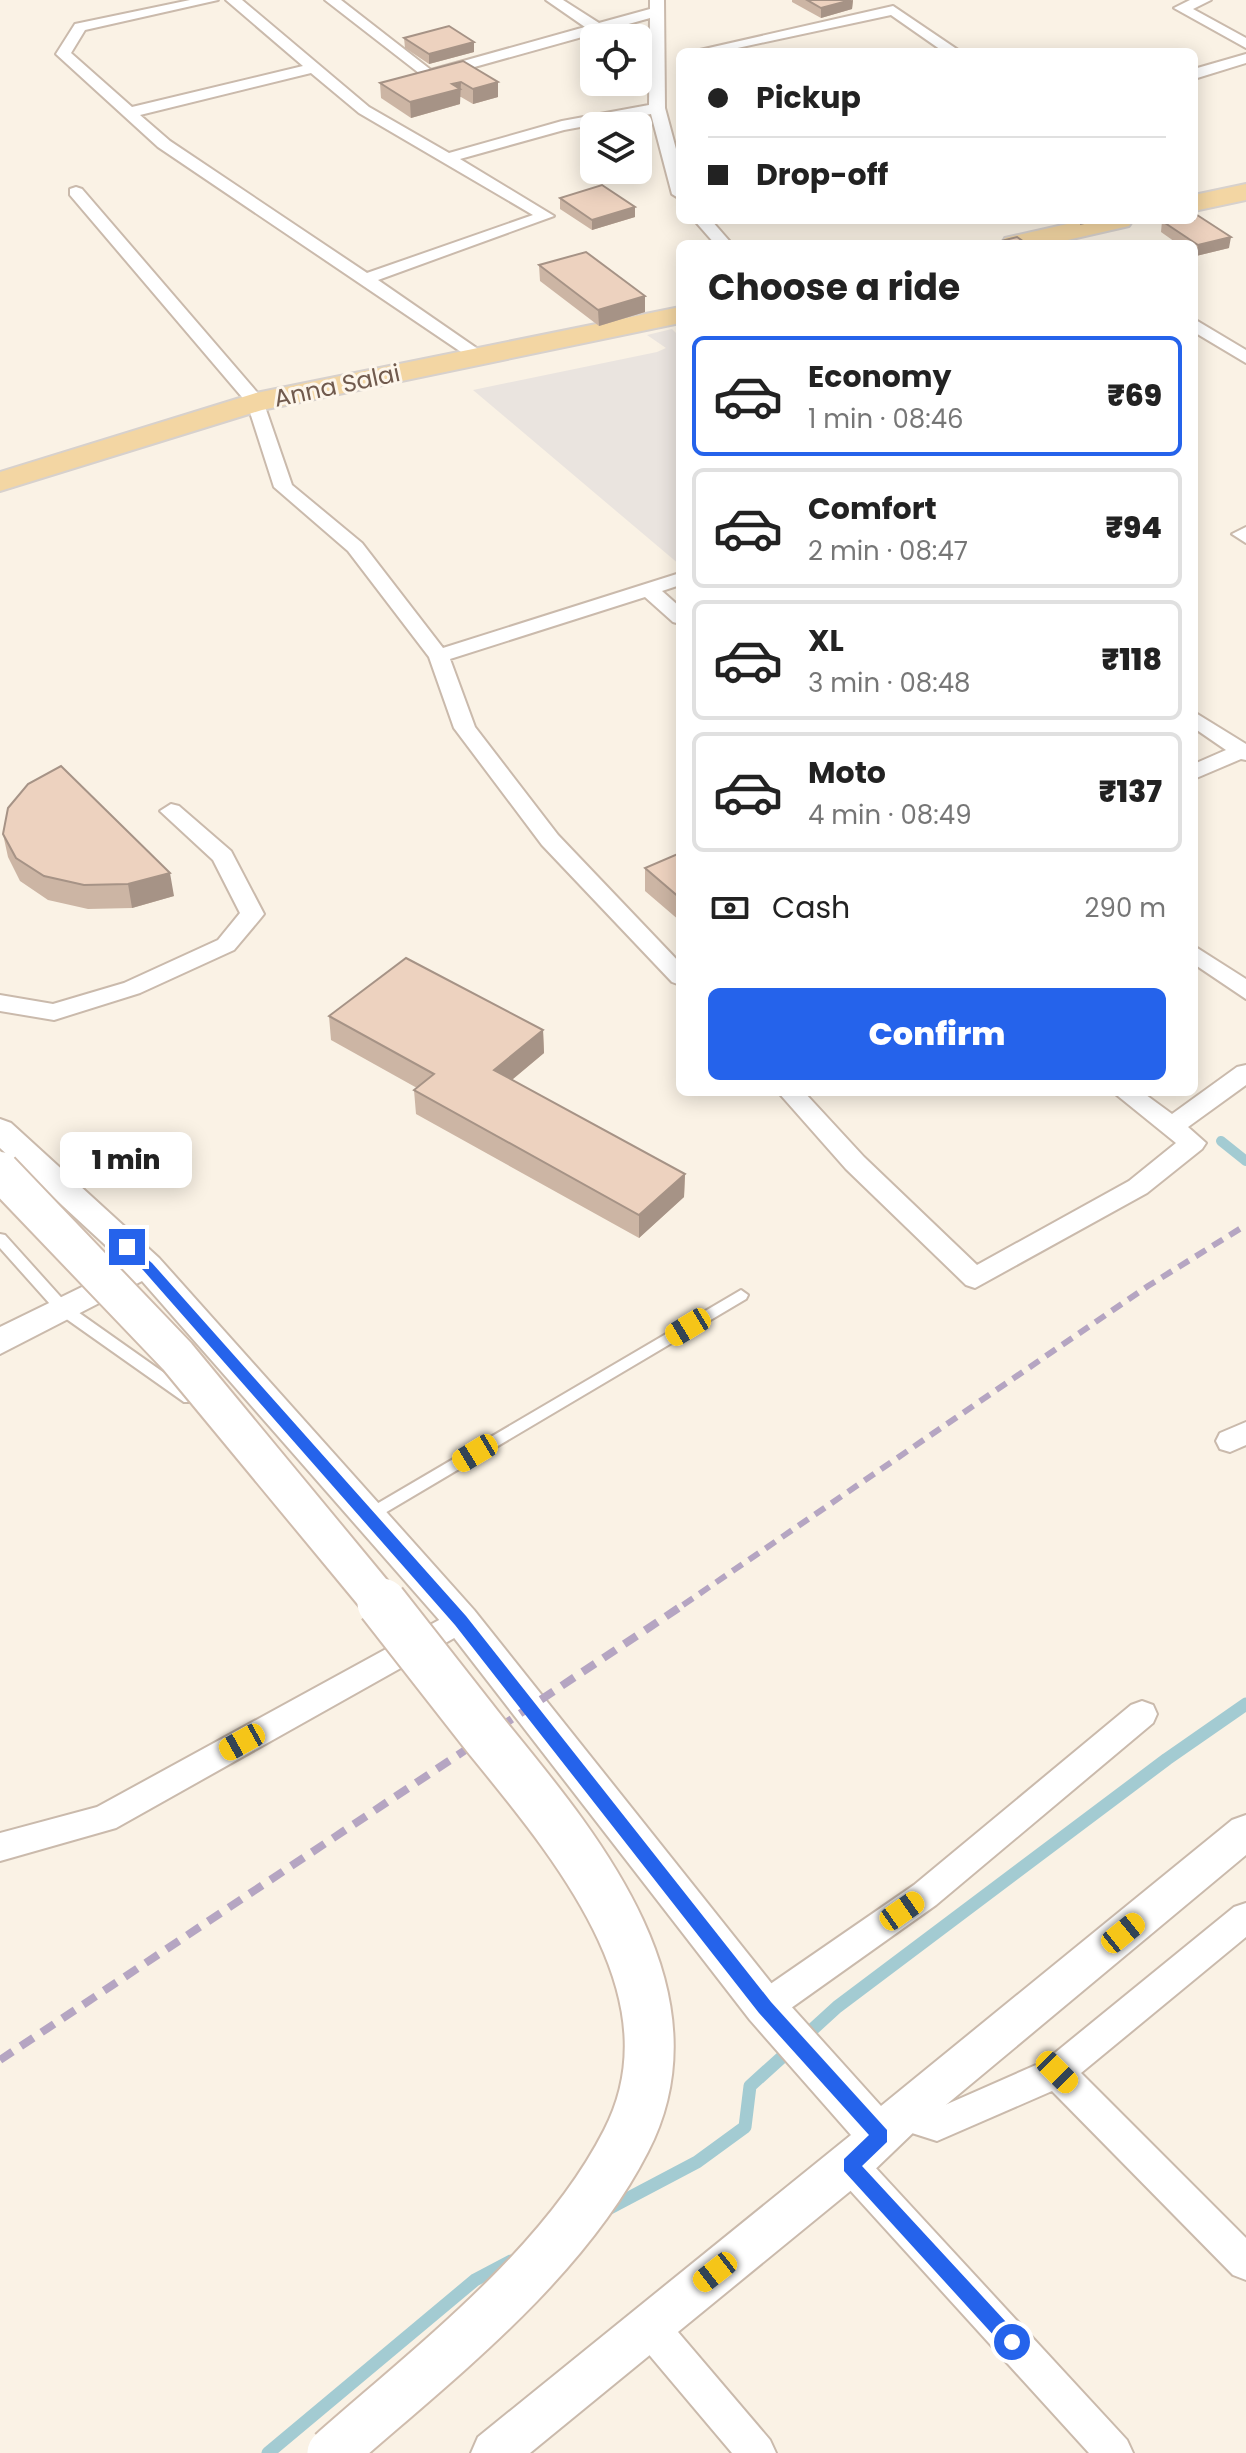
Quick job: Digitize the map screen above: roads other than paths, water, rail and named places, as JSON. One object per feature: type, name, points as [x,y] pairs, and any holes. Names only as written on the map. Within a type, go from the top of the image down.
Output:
[{"type":"main road","points":[[1198,202],[1246,192]]},
{"type":"main road","points":[[1066,239],[1109,224]]},
{"type":"main road","name":"Anna Salai","points":[[0,482],[256,402],[676,316]]},
{"type":"main road","points":[[0,1171],[211,1393],[329,1535],[575,1852],[620,1927],[645,2008],[649,2048],[645,2090],[631,2132],[609,2172],[574,2221],[533,2265],[332,2453]]},
{"type":"street","points":[[211,0],[80,27],[63,54],[164,144],[368,278],[479,356]]},
{"type":"street","points":[[233,0],[364,110],[546,216],[447,254],[368,278]]},
{"type":"street","points":[[332,0],[428,75],[580,34]]},
{"type":"street","points":[[553,0],[591,24]]},
{"type":"street","points":[[1204,0],[1181,8],[1246,44]]},
{"type":"street","points":[[612,24],[657,6],[654,60],[657,108],[676,179]]},
{"type":"street","points":[[721,48],[893,10],[948,48]]},
{"type":"street","points":[[760,41],[770,48]]},
{"type":"street","points":[[654,60],[676,56]]},
{"type":"street","points":[[1198,73],[1246,58]]},
{"type":"street","points":[[128,113],[315,68]]},
{"type":"street","points":[[447,158],[562,126],[657,108]]},
{"type":"street","points":[[76,192],[256,402],[283,487],[355,547],[439,656],[465,728],[550,840],[676,973]]},
{"type":"street","points":[[706,224],[720,240]]},
{"type":"street","points":[[1198,327],[1246,358]]},
{"type":"street","points":[[439,656],[676,581]]},
{"type":"street","points":[[650,591],[676,614]]},
{"type":"street","points":[[1198,721],[1244,752]]},
{"type":"street","points":[[1198,770],[1244,752]]},
{"type":"street","points":[[0,1003],[54,1012],[132,988],[226,945],[252,914],[223,856],[171,811]]},
{"type":"street","points":[[1198,956],[1246,991]]},
{"type":"street","points":[[1171,1127],[1246,1073]]},
{"type":"street","points":[[794,1096],[855,1163],[975,1278],[1138,1187],[1193,1143],[1130,1096]]},
{"type":"street","points":[[0,1130],[148,1266],[461,1620],[765,2007],[891,2125],[937,2125],[1057,2072],[1246,1917]]},
{"type":"street","points":[[0,1342],[148,1266]]},
{"type":"street","points":[[0,1847],[105,1818],[461,1620]]},
{"type":"street","points":[[765,2007],[925,1895],[1142,1714]]},
{"type":"street","points":[[494,2453],[648,2325],[850,2165],[891,2125],[1246,1832]]},
{"type":"street","points":[[1057,2072],[1246,2263]]},
{"type":"street","points":[[850,2165],[1114,2453]]},
{"type":"street","points":[[648,2325],[757,2453]]},
{"type":"lane","points":[[0,1239],[63,1309],[189,1398]]},
{"type":"lane","points":[[368,1516],[741,1295]]},
{"type":"waterway","points":[[1221,1141],[1246,1161]]},
{"type":"waterway","points":[[803,2038],[837,2007],[1167,1759],[1246,1704]]},
{"type":"waterway","points":[[606,2210],[697,2162],[745,2127],[750,2086],[791,2049]]},
{"type":"waterway","points":[[268,2453],[475,2280],[511,2261]]},
{"type":"railway","points":[[683,1605],[1148,1286],[1246,1225]]},
{"type":"railway","points":[[0,2060],[683,1605]]}]
